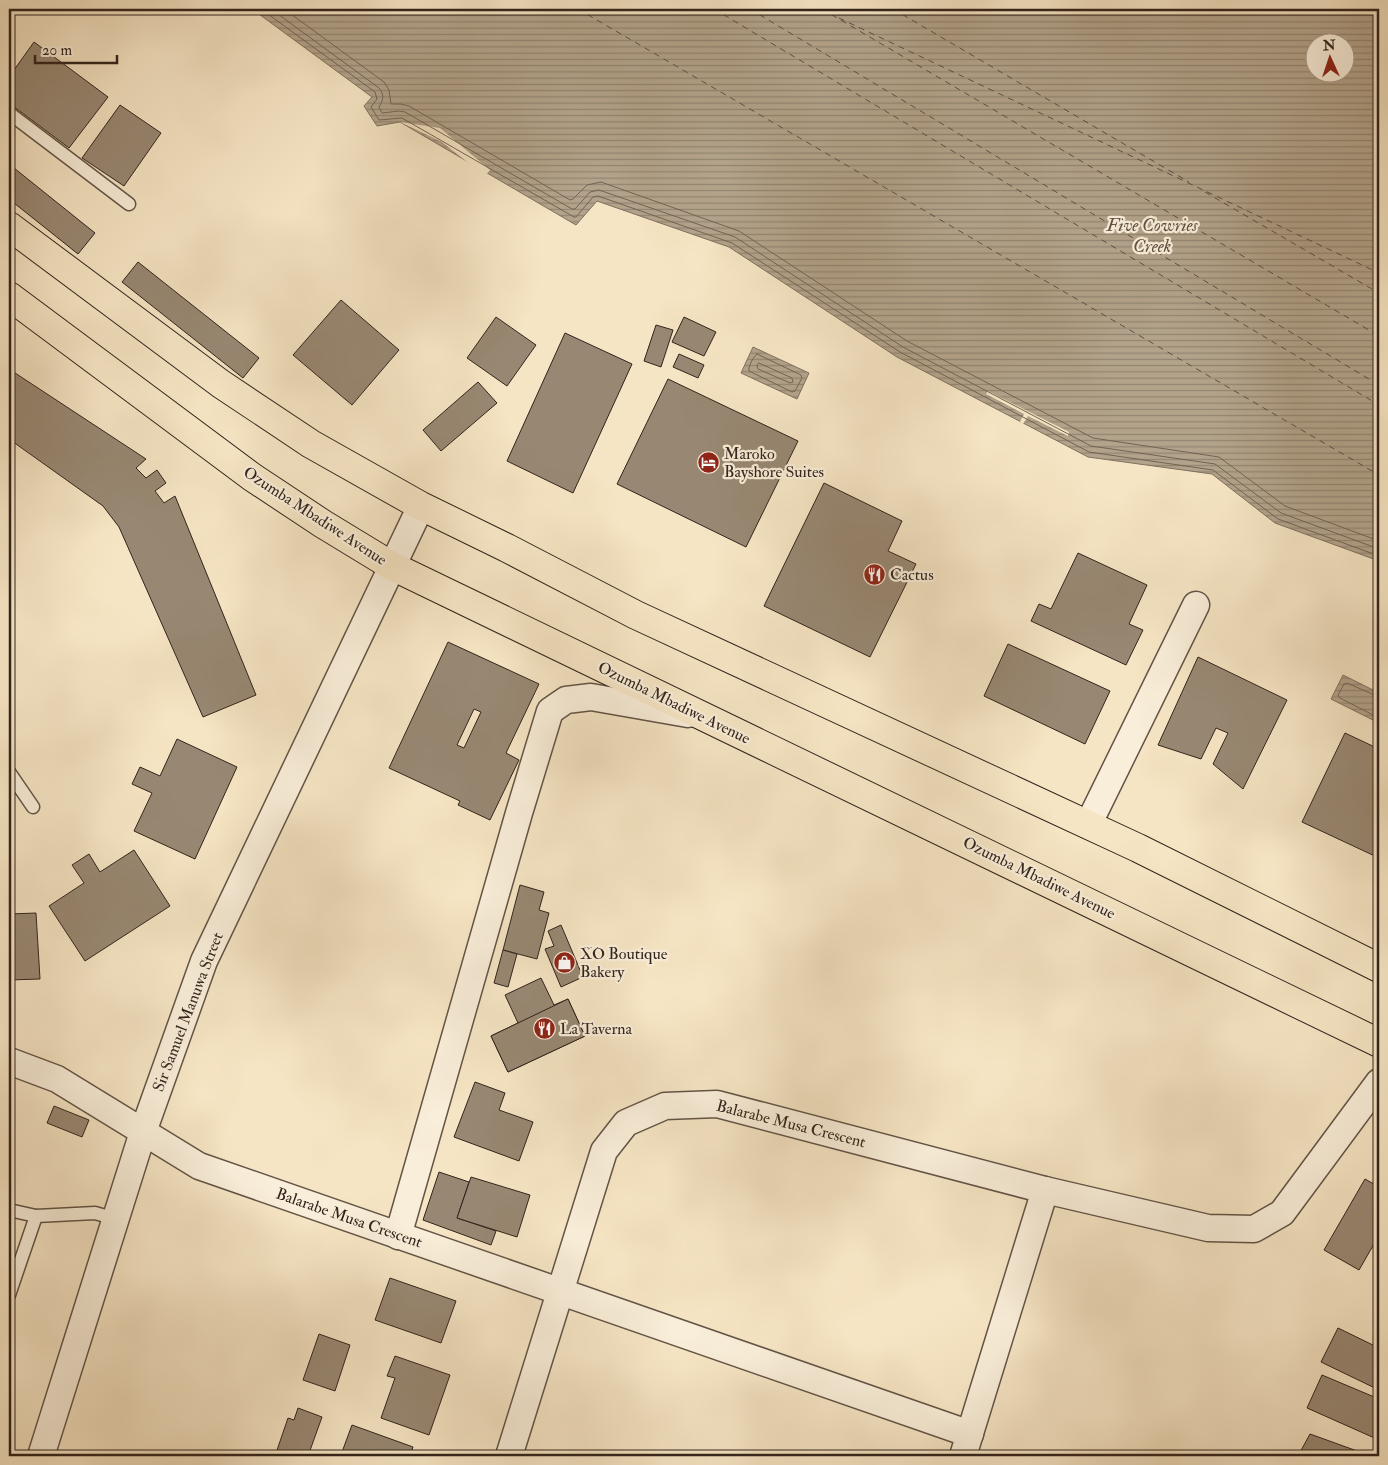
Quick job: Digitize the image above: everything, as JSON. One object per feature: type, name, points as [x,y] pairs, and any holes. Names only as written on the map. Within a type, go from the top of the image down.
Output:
[{"type":"highway","points":[[9,226],[222,384],[311,444],[421,506],[636,615],[1088,825],[1379,968]]},
{"type":"highway","name":"Ozumba Mbadiwe Avenue","points":[[9,296],[252,477],[323,524],[392,566],[1379,1043]]},
{"type":"street","name":"Sir Samuel Manuwa Street","points":[[41,1456],[143,1132],[204,961],[421,506]]},
{"type":"street","points":[[1088,825],[1196,605]]},
{"type":"street","points":[[398,1236],[519,813],[550,712],[566,700],[590,697],[701,716]]},
{"type":"street","name":"Balarabe Musa Crescent","points":[[9,1062],[57,1079],[200,1166],[560,1291],[967,1445],[1045,1190]]},
{"type":"street","name":"Balarabe Musa Crescent","points":[[509,1456],[604,1151],[626,1122],[665,1106],[717,1104],[1045,1190],[1208,1228],[1254,1229],[1282,1213],[1379,1082]]},
{"type":"lane","points":[[9,113],[128,204]]},
{"type":"lane","points":[[9,772],[33,806]]},
{"type":"lane","points":[[9,1210],[36,1216],[95,1213],[116,1219]]},
{"type":"lane","points":[[9,1295],[36,1216]]},
{"type":"water","name":"Five Cowries Creek","points":[[252,9],[1379,9],[1379,561],[1275,523],[1212,474],[1088,457],[897,357],[729,247],[597,201],[576,225],[400,122],[377,126],[364,106],[372,97]]},
{"type":"water","points":[[753,347],[809,373],[797,399],[741,373]]},
{"type":"water","points":[[1343,675],[1379,693],[1379,723],[1331,699]]},
{"type":"pier","points":[[400,122],[440,128],[490,170],[486,175],[442,142]]},
{"type":"pier","points":[[988,391],[1069,432],[1068,436],[1028,416],[1023,424],[1020,422],[1024,414],[986,394]]},
{"type":"building","points":[[34,42],[108,97],[69,148],[9,103],[9,77]]},
{"type":"building","points":[[120,105],[161,133],[124,186],[82,158]]},
{"type":"building","points":[[9,164],[95,233],[78,254],[9,199]]},
{"type":"building","points":[[138,262],[259,358],[243,378],[122,282]]},
{"type":"building","points":[[341,300],[399,350],[352,405],[293,355]]},
{"type":"building","points":[[496,317],[536,345],[507,386],[467,358]]},
{"type":"building","points":[[684,317],[716,332],[704,356],[672,342]]},
{"type":"building","points":[[656,325],[673,330],[661,367],[644,361]]},
{"type":"building","points":[[565,333],[632,364],[573,493],[507,461]]},
{"type":"building","points":[[679,354],[704,365],[698,378],[673,367]]},
{"type":"building","points":[[9,369],[146,459],[136,468],[146,478],[157,470],[166,483],[155,491],[164,503],[175,496],[256,695],[203,717],[119,527],[103,506],[9,439]]},
{"type":"building","name":"Maroko Bayshore Suites","points":[[668,379],[798,441],[746,547],[617,484]]},
{"type":"building","points":[[478,382],[497,403],[441,451],[423,430]]},
{"type":"building","points":[[824,483],[902,521],[888,551],[916,564],[870,657],[764,606]]},
{"type":"building","points":[[1078,553],[1147,585],[1129,624],[1143,630],[1126,665],[1031,621],[1039,604],[1051,609]]},
{"type":"building","points":[[448,642],[539,684],[506,753],[519,760],[490,820],[458,805],[460,801],[389,768]],"holes":[[[474,709],[481,712],[464,748],[457,745]]]},
{"type":"building","points":[[1008,644],[1110,691],[1085,744],[984,696]]},
{"type":"building","points":[[1198,657],[1287,700],[1243,789],[1213,764],[1228,733],[1216,728],[1201,759],[1158,745]]},
{"type":"building","points":[[1345,733],[1379,749],[1379,858],[1302,822]]},
{"type":"building","points":[[177,739],[237,767],[195,859],[134,831],[152,793],[132,784],[140,767],[160,776]]},
{"type":"building","points":[[134,850],[170,906],[85,961],[49,906],[84,883],[72,865],[89,854],[100,872]]},
{"type":"building","points":[[520,885],[544,892],[539,910],[549,913],[537,959],[503,950]]},
{"type":"building","points":[[36,913],[40,979],[9,980],[9,914]]},
{"type":"building","name":"XO Boutique Bakery","points":[[561,925],[583,977],[561,987],[545,949],[554,946],[548,931]]},
{"type":"building","points":[[503,950],[517,954],[508,987],[494,983]]},
{"type":"building","name":"La Taverna","points":[[541,978],[554,1005],[568,999],[585,1036],[508,1072],[491,1036],[518,1023],[505,995]]},
{"type":"building","name":"La Taverna","points":[[568,999],[585,1036],[508,1072],[491,1036]]},
{"type":"building","points":[[475,1082],[505,1093],[499,1110],[533,1122],[519,1161],[454,1137]]},
{"type":"building","points":[[54,1106],[89,1120],[82,1137],[47,1123]]},
{"type":"building","points":[[439,1172],[469,1182],[457,1218],[496,1231],[491,1245],[423,1220]]},
{"type":"building","points":[[471,1177],[530,1195],[517,1237],[457,1218]]},
{"type":"building","points":[[1365,1179],[1379,1187],[1379,1238],[1359,1270],[1324,1250]]},
{"type":"building","points":[[390,1278],[456,1301],[441,1343],[375,1320]]},
{"type":"building","points":[[1338,1328],[1379,1348],[1379,1390],[1321,1362]]},
{"type":"building","points":[[319,1334],[350,1345],[335,1391],[303,1380]]},
{"type":"building","points":[[395,1356],[450,1375],[429,1435],[381,1418],[395,1378],[387,1376]]},
{"type":"building","points":[[1322,1375],[1379,1399],[1379,1440],[1307,1408]]},
{"type":"building","points":[[298,1408],[322,1417],[308,1456],[275,1456],[288,1418],[294,1420]]},
{"type":"building","points":[[352,1425],[413,1447],[410,1456],[355,1456],[342,1452]]},
{"type":"building","points":[[1310,1434],[1371,1456],[1298,1456]]},
{"type":"ferry route","points":[[578,9],[1379,475]]},
{"type":"ferry route","points":[[714,9],[1379,405]]},
{"type":"ferry route","points":[[750,9],[1379,385]]},
{"type":"ferry route","points":[[822,9],[1379,336]]},
{"type":"ferry route","points":[[893,9],[1189,182]]},
{"type":"ferry route","points":[[839,18],[1379,273]]},
{"type":"ferry route","points":[[1205,192],[1379,293]]},
{"type":"place","name":"Maroko Bayshore Suites","points":[[708,463]]},
{"type":"place","name":"Cactus","points":[[874,575]]},
{"type":"place","name":"XO Boutique Bakery","points":[[564,963]]},
{"type":"place","name":"La Taverna","points":[[544,1029]]}]
